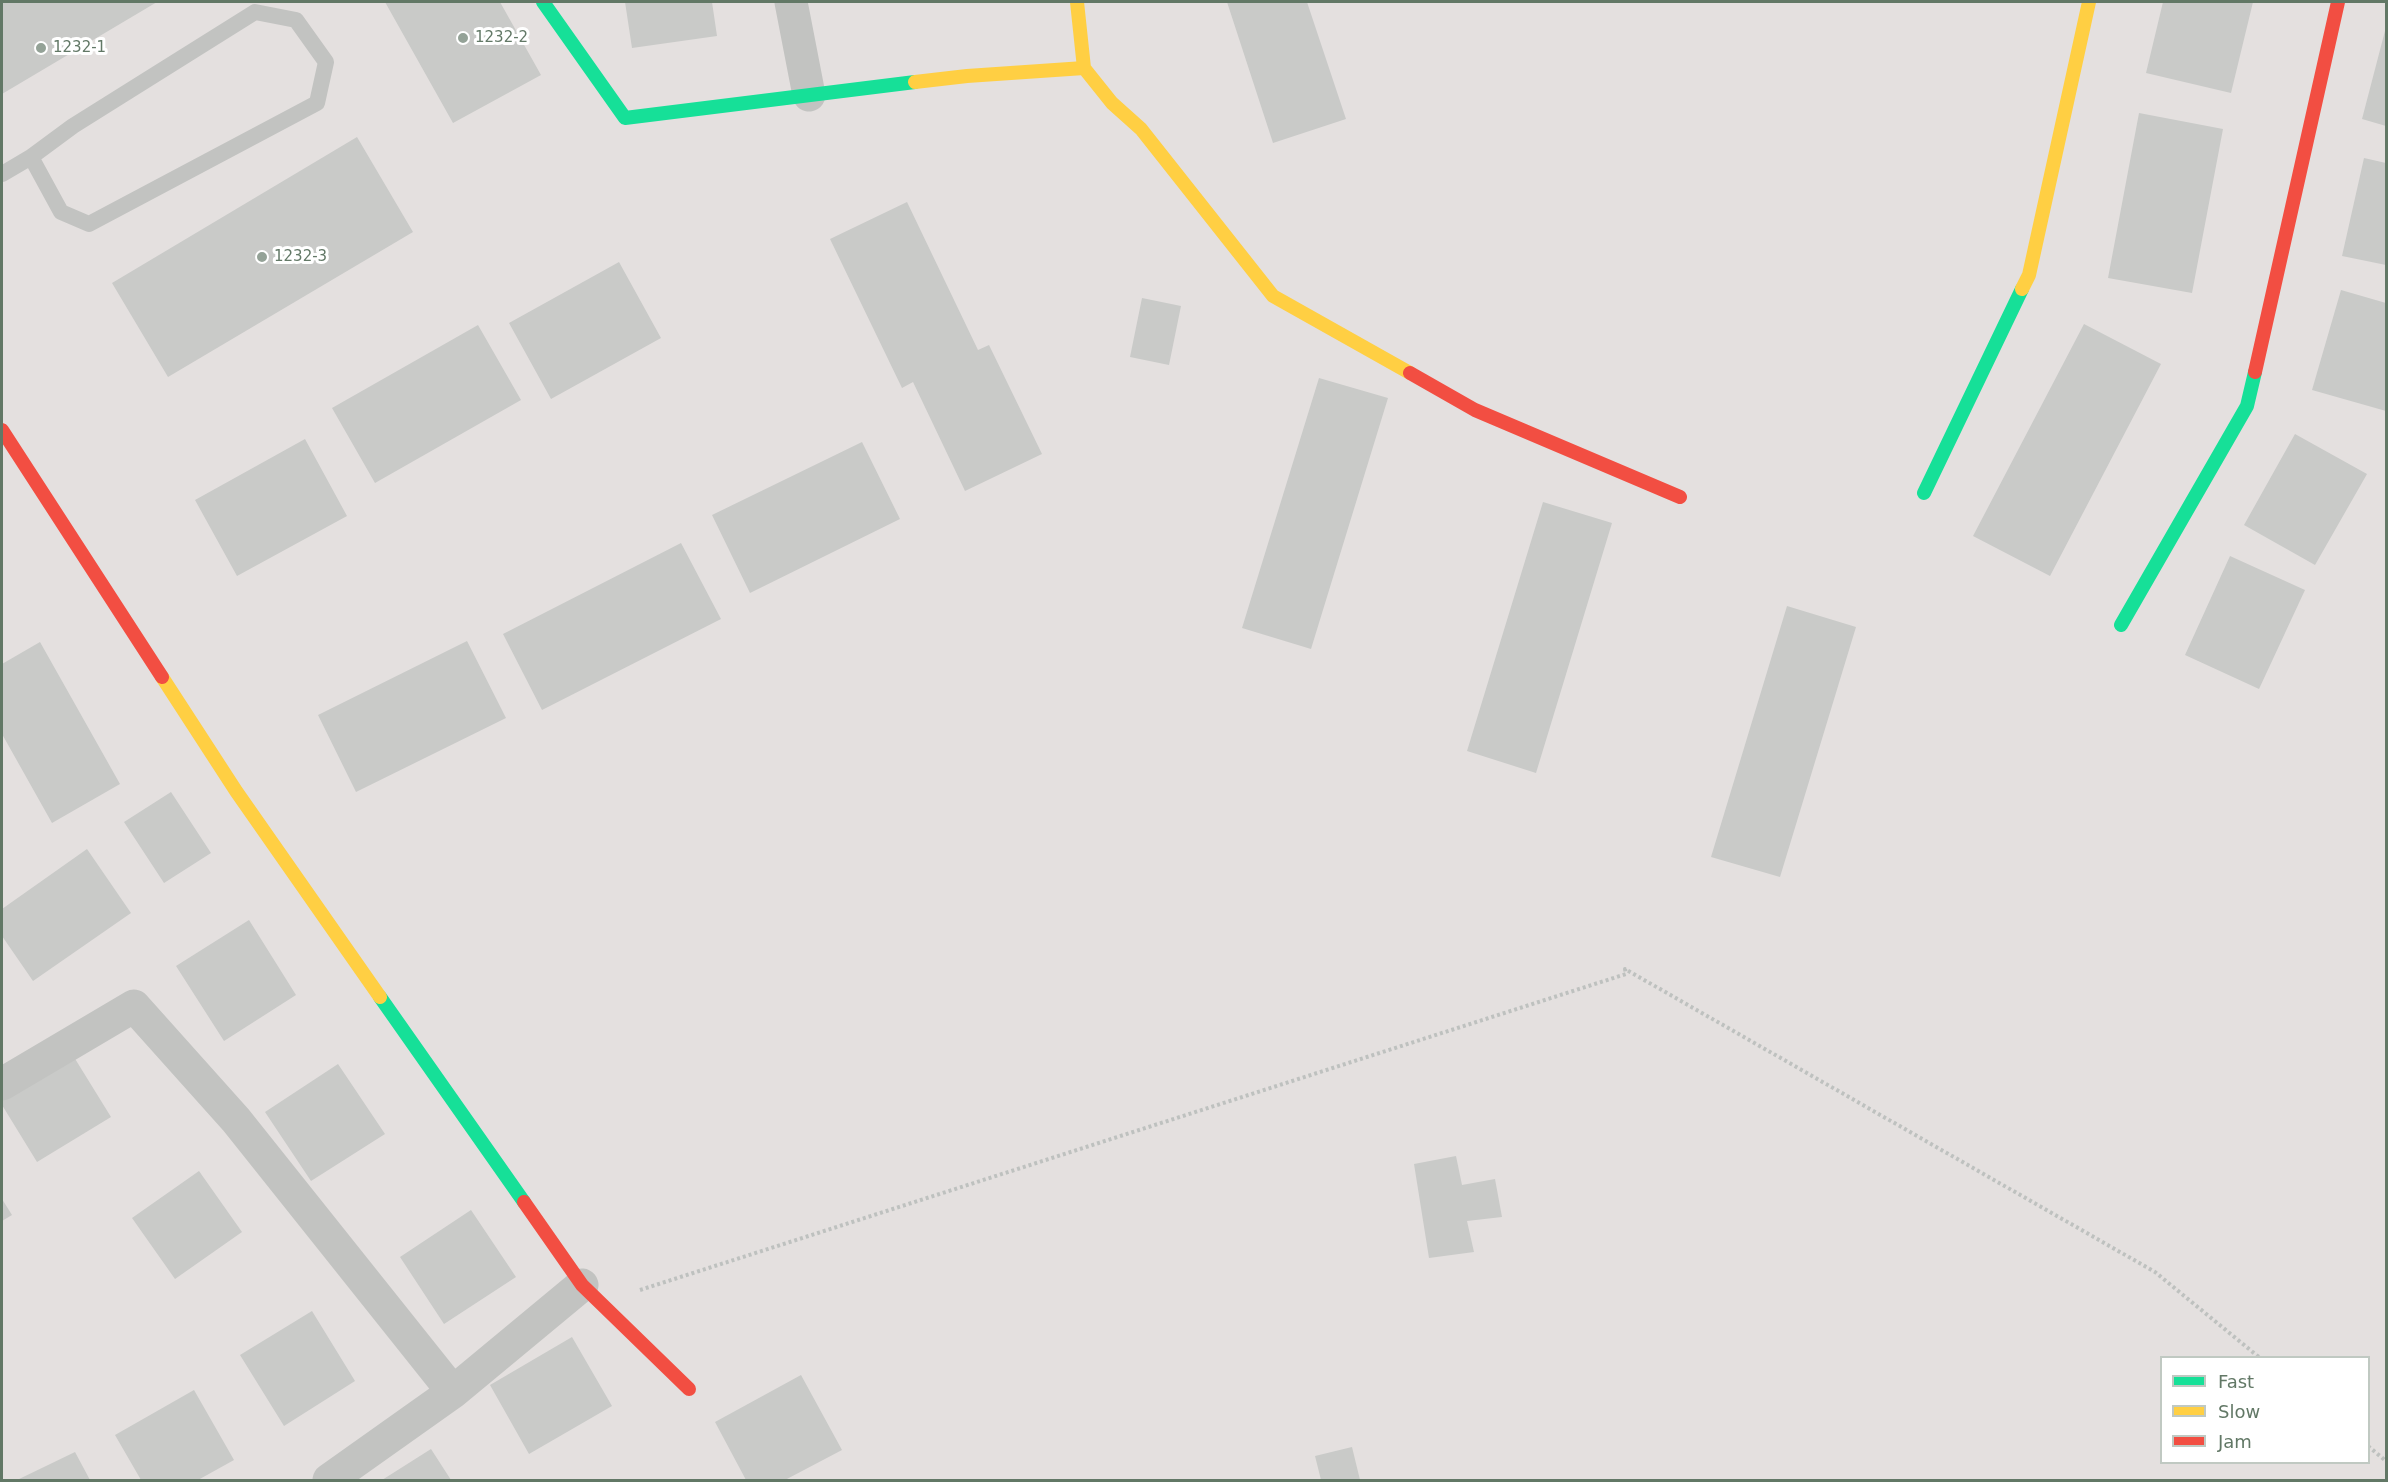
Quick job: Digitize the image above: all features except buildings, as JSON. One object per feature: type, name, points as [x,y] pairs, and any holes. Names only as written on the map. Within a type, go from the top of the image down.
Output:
[{"type":"street","points":[[543,2],[625,118],[967,76],[1084,68]]},
{"type":"street","points":[[791,2],[809,95]]},
{"type":"street","points":[[1077,2],[1084,68],[1112,103],[1141,129],[1273,296],[1475,410],[1680,497]]},
{"type":"street","points":[[1924,493],[2029,275],[2089,2]]},
{"type":"street","points":[[2121,625],[2247,406],[2338,2]]},
{"type":"street","points":[[2,429],[236,791],[591,1294],[689,1389]]},
{"type":"street","points":[[2,1084],[134,1006],[236,1120],[453,1392]]},
{"type":"street","points":[[329,1480],[591,1294]]},
{"type":"lane","points":[[2,174],[31,158],[73,126],[255,12],[296,20],[327,62],[317,104],[88,224],[61,212],[31,158]]},
{"type":"path","points":[[591,1294],[1615,978],[1626,974],[1625,969],[2154,1272],[2258,1356]]},
{"type":"path","points":[[2370,1448],[2386,1461]]},
{"type":"shaded area","points":[[2,2],[2386,2],[2386,1480],[2,1480]]},
{"type":"traffic: fast","points":[[543,2],[625,118],[915,82]]},
{"type":"traffic: fast","points":[[1924,493],[2022,289]]},
{"type":"traffic: fast","points":[[2121,625],[2247,406],[2255,372]]},
{"type":"traffic: fast","points":[[380,997],[524,1202]]},
{"type":"traffic: slow","points":[[1077,2],[1084,68],[1112,103],[1141,129],[1273,296],[1410,373]]},
{"type":"traffic: slow","points":[[2022,289],[2029,275],[2089,2]]},
{"type":"traffic: slow","points":[[915,82],[1084,68]]},
{"type":"traffic: slow","points":[[162,677],[236,791],[380,997]]},
{"type":"traffic: jam","points":[[2255,372],[2338,2]]},
{"type":"traffic: jam","points":[[1410,373],[1475,410],[1680,497]]},
{"type":"traffic: jam","points":[[2,430],[162,677]]},
{"type":"traffic: jam","points":[[524,1202],[582,1285],[689,1389]]},
{"type":"place","name":"1232-2","points":[[463,38]]},
{"type":"place","name":"1232-1","points":[[41,48]]},
{"type":"place","name":"1232-3","points":[[262,257]]}]
